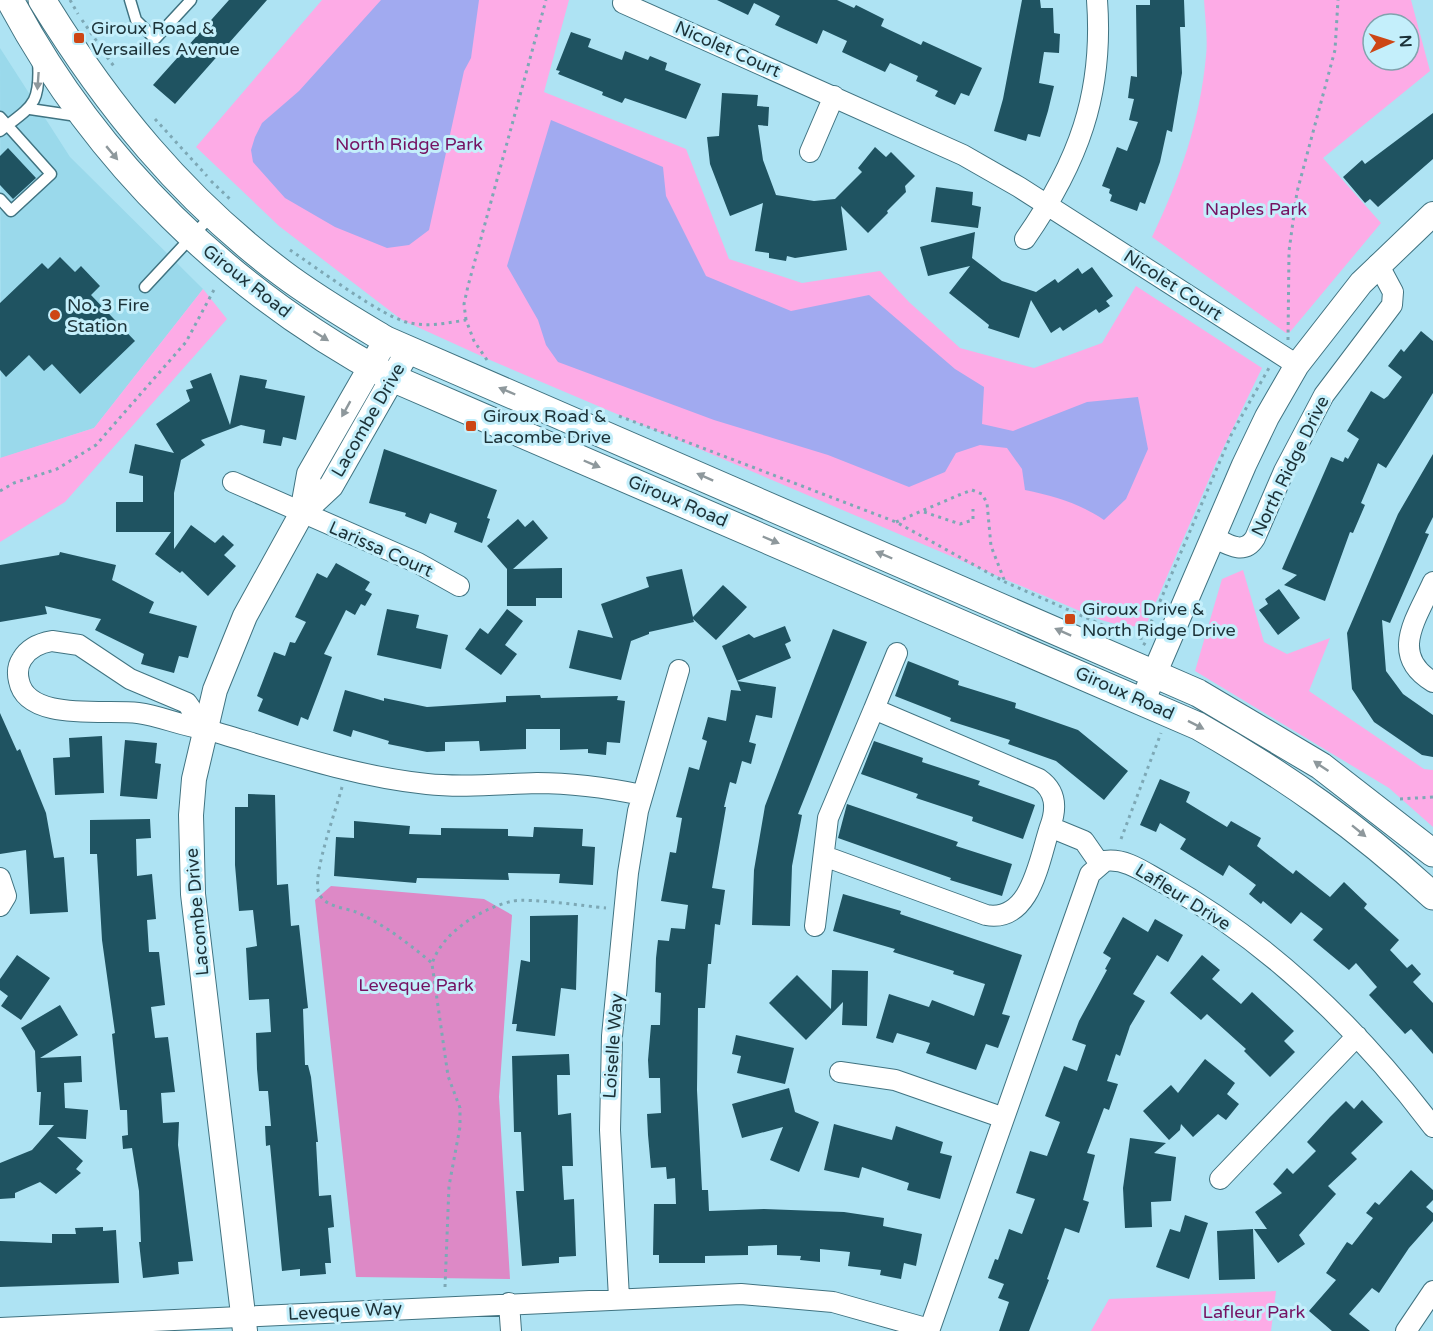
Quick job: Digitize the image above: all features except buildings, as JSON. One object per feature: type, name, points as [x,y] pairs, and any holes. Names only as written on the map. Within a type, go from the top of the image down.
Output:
[{"type":"main road","name":"Giroux Road","points":[[10,0],[37,51],[84,118],[142,188],[192,237],[269,302],[380,372],[1143,700],[1198,726],[1298,786],[1343,818],[1433,896]]},
{"type":"main road","name":"Giroux Road","points":[[42,0],[97,86],[161,164],[212,214],[289,278],[397,346],[521,397],[1155,673],[1239,715],[1321,766],[1433,853]]},
{"type":"street","points":[[1025,239],[1048,206],[1072,161],[1090,106],[1099,52],[1098,0]]},
{"type":"street","name":"Nicolet Court","points":[[623,3],[955,151],[1048,206],[1297,365]]},
{"type":"street","points":[[810,152],[834,96]]},
{"type":"street","points":[[1143,700],[1267,417],[1297,365],[1341,306],[1378,264],[1433,214]]},
{"type":"street","name":"North Ridge Drive","points":[[1213,537],[1238,548],[1248,546],[1255,538],[1284,471],[1324,395],[1392,305],[1393,292],[1378,264]]},
{"type":"street","name":"Lacombe Drive","points":[[244,1324],[191,867],[194,779],[215,690],[235,636],[302,513],[309,474],[397,346]]},
{"type":"street","points":[[234,482],[302,513]]},
{"type":"street","name":"Larissa Court","points":[[302,513],[418,563],[459,586]]},
{"type":"street","points":[[1433,582],[1408,643],[1414,666],[1433,682]]},
{"type":"street","points":[[205,729],[187,703],[136,682],[87,649],[70,642],[52,641],[34,646],[9,670],[25,695],[43,708],[134,713],[155,717],[181,726],[205,729],[349,770],[407,782],[450,786],[554,784],[642,795]]},
{"type":"street","points":[[815,926],[828,818],[897,653]]},
{"type":"street","name":"Loiselle Way","points":[[619,1298],[610,1130],[610,1062],[628,873],[642,795],[679,670]]},
{"type":"street","points":[[824,856],[986,915],[1002,916],[1016,910],[1025,899],[1054,816],[1053,795],[1039,779],[874,709]]},
{"type":"street","points":[[929,1330],[1090,874],[1100,864],[1084,841],[1050,827]]},
{"type":"street","name":"Lafleur Drive","points":[[1100,864],[1115,860],[1126,862],[1196,902],[1285,969],[1357,1036],[1394,1076],[1433,1127]]},
{"type":"street","points":[[0,878],[6,896],[0,906]]},
{"type":"street","points":[[1220,1179],[1357,1036]]},
{"type":"street","points":[[840,1072],[895,1080],[1004,1119]]},
{"type":"street","points":[[1406,1331],[1433,1291]]},
{"type":"street","name":"Leveque Way","points":[[0,1328],[244,1324],[509,1303],[741,1294],[794,1297],[850,1306],[929,1330]]},
{"type":"street","points":[[509,1303],[510,1331]]},
{"type":"lane","points":[[130,0],[136,20],[155,39],[190,0]]},
{"type":"lane","points":[[30,109],[39,81],[37,51]]},
{"type":"lane","points":[[0,199],[11,211],[51,174],[2,125],[30,109],[60,111],[84,118]]},
{"type":"lane","points":[[145,287],[212,214]]},
{"type":"path","points":[[70,0],[119,74]]},
{"type":"path","points":[[490,364],[480,352],[466,320],[464,304],[546,0]]},
{"type":"path","points":[[1289,338],[1289,251],[1297,192],[1335,50],[1338,0]]},
{"type":"path","points":[[148,111],[238,207]]},
{"type":"path","points":[[283,246],[386,313],[408,323],[434,325],[466,320]]},
{"type":"path","points":[[0,491],[14,483],[57,469],[96,445],[186,342],[217,284]]},
{"type":"path","points":[[1141,642],[1141,634],[1149,627],[1232,433],[1269,369]]},
{"type":"path","points":[[614,414],[896,522],[1005,582],[1105,626],[1141,634]]},
{"type":"path","points":[[896,522],[972,490],[982,494],[987,503],[991,546],[1005,582]]},
{"type":"path","points":[[924,512],[960,524],[973,520],[973,509]]},
{"type":"path","points":[[1121,839],[1163,729]]},
{"type":"path","points":[[342,787],[319,873],[318,891],[326,902],[375,922],[408,944],[432,964]]},
{"type":"path","points":[[1400,799],[1433,797]]},
{"type":"path","points":[[445,1287],[449,1186],[460,1127],[460,1108],[448,1076],[432,964],[443,941],[458,929],[476,917],[515,901],[606,908]]},
{"type":"shaded area","points":[[0,48],[70,157],[203,289],[94,428],[1,458]]},
{"type":"green space","name":"North Ridge Park","points":[[322,0],[569,0],[544,92],[686,149],[729,259],[802,283],[880,271],[909,302],[960,348],[1034,368],[1102,343],[1136,286],[1262,368],[1217,461],[1146,625],[1126,627],[1101,620],[490,360],[402,320],[279,226],[196,147]]},
{"type":"green space","name":"Naples Park","points":[[1204,0],[1411,0],[1414,12],[1361,12],[1361,72],[1421,72],[1421,37],[1430,71],[1323,158],[1381,223],[1290,332],[1286,333],[1152,237],[1180,171],[1194,127],[1203,80],[1207,35]]},
{"type":"green space","points":[[203,289],[227,319],[65,502],[0,542],[0,458],[94,428]]},
{"type":"green space","points":[[1243,570],[1264,642],[1287,654],[1330,638],[1309,691],[1424,769],[1433,770],[1433,827],[1389,788],[1195,671],[1222,579]]},
{"type":"green space","name":"Leveque Park","points":[[331,886],[484,899],[512,915],[499,1097],[510,1279],[356,1277],[315,900]]},
{"type":"green space","name":"Lafleur Park","points":[[1276,1291],[1271,1331],[1091,1331],[1109,1299]]},
{"type":"water","points":[[381,0],[479,0],[471,58],[464,71],[429,230],[409,245],[387,248],[335,227],[285,198],[253,162],[251,150],[262,123],[299,91]]},
{"type":"water","points":[[551,120],[663,167],[666,196],[706,276],[791,311],[869,295],[955,369],[984,387],[982,424],[1013,431],[1087,402],[1138,397],[1148,449],[1126,499],[1104,520],[1066,501],[1025,490],[1022,469],[1007,448],[980,445],[956,453],[945,472],[909,487],[828,455],[714,420],[558,362],[546,345],[538,320],[507,266]]},
{"type":"place","name":"Giroux Road & Versailles Avenue","points":[[79,38]]},
{"type":"place","name":"No. 3 Fire Station","points":[[55,315]]},
{"type":"place","name":"Giroux Road & Lacombe Drive","points":[[471,426]]},
{"type":"place","name":"Giroux Drive & North Ridge Drive","points":[[1070,619]]}]
